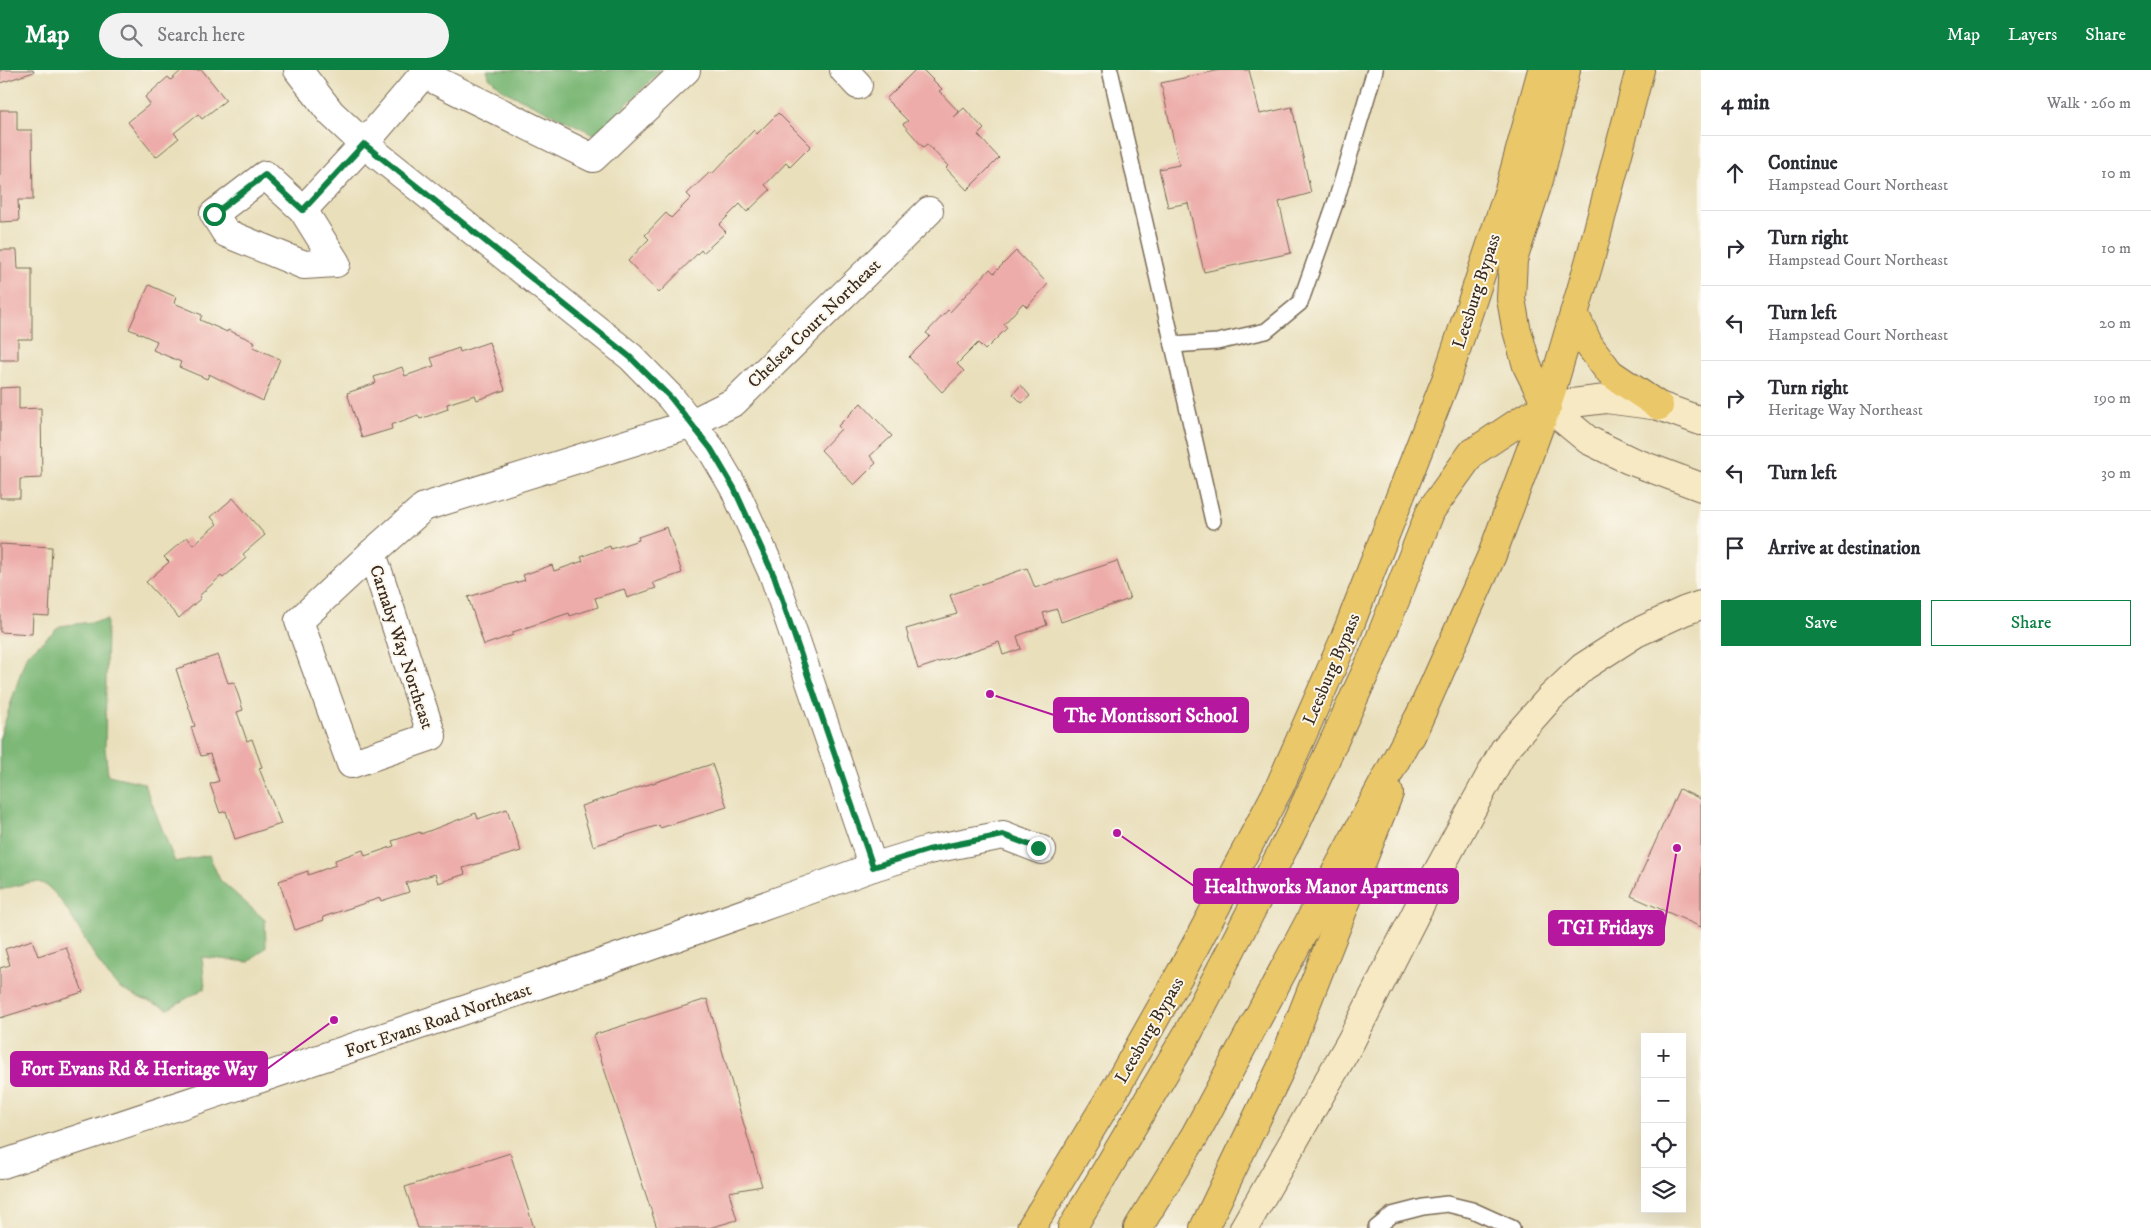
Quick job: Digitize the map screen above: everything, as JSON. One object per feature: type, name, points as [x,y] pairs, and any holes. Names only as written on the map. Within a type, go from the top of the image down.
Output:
[{"type":"highway","name":"Leesburg Bypass","points":[[1031,1228],[1117,1086],[1184,967],[1279,788],[1333,666],[1447,377],[1509,190],[1542,70]]},
{"type":"highway","points":[[1547,406],[1527,366],[1516,327],[1511,299],[1513,260],[1539,180],[1566,70]]},
{"type":"highway","points":[[1204,1228],[1281,1068],[1420,715],[1492,556],[1547,406],[1640,70]]},
{"type":"highway","points":[[1574,313],[1589,345],[1610,374],[1659,406]]},
{"type":"highway","points":[[1072,1228],[1188,1033],[1294,828],[1374,654],[1432,510],[1472,453],[1525,418],[1547,406]]},
{"type":"highway","points":[[1138,1228],[1195,1135],[1420,715]]},
{"type":"main road","points":[[1547,406],[1606,398],[1659,406],[1701,422]]},
{"type":"main road","points":[[1547,406],[1588,440],[1629,460],[1701,486]]},
{"type":"main road","points":[[1244,1228],[1351,1041],[1425,895],[1504,750],[1550,698],[1584,667],[1636,633],[1701,605]]},
{"type":"street","points":[[298,70],[331,112],[364,144],[630,357],[671,398],[711,449],[734,488],[774,576],[873,867]]},
{"type":"street","points":[[303,210],[364,144],[425,72],[593,158],[686,70]]},
{"type":"street","name":"Chelsea Court Northeast","points":[[690,424],[734,402],[929,211]]},
{"type":"street","name":"Carnaby Way Northeast","points":[[372,553],[432,736],[351,764],[299,621],[372,553],[424,508],[690,424]]},
{"type":"street","name":"Fort Evans Road Northeast","points":[[0,1165],[503,998],[669,941],[873,867],[928,850],[1003,835],[1042,850]]},
{"type":"lane","points":[[1110,70],[1213,521]]},
{"type":"lane","points":[[1173,345],[1217,342],[1266,331],[1300,303],[1336,201],[1376,70]]},
{"type":"lane","points":[[1376,1228],[1392,1215],[1423,1207],[1447,1204],[1472,1210],[1512,1228]]},
{"type":"green space","points":[[487,70],[661,70],[596,135],[504,91],[489,77]]},
{"type":"green space","points":[[107,620],[105,748],[108,775],[144,783],[175,862],[209,855],[220,880],[265,920],[266,947],[249,962],[202,957],[205,988],[168,1009],[124,990],[109,977],[58,897],[48,887],[34,882],[0,890],[0,737],[26,656],[60,626]]},
{"type":"building","points":[[0,70],[33,70],[34,72],[0,83]]},
{"type":"building","points":[[182,70],[202,70],[226,100],[202,119],[198,114],[174,133],[179,138],[156,157],[128,122],[150,104],[145,97],[168,77],[171,80]]},
{"type":"building","points":[[915,70],[923,70],[942,89],[939,91],[959,112],[954,117],[964,108],[984,129],[978,135],[999,158],[967,190],[927,144],[923,147],[903,124],[908,121],[886,99]]},
{"type":"building","points":[[1220,70],[1249,70],[1260,114],[1292,107],[1311,193],[1279,202],[1291,253],[1204,272],[1188,203],[1168,207],[1159,169],[1179,165],[1161,83]]},
{"type":"building","points":[[0,110],[17,110],[17,130],[32,130],[33,200],[18,200],[19,221],[0,222]]},
{"type":"building","points":[[778,113],[811,146],[790,167],[786,163],[765,185],[770,190],[747,212],[740,204],[719,225],[726,232],[703,253],[701,250],[659,293],[628,261],[649,239],[645,235],[666,213],[671,218],[691,198],[687,194],[710,172],[712,174],[754,130],[757,134]]},
{"type":"building","points":[[0,250],[17,250],[18,269],[32,269],[32,339],[18,339],[18,360],[0,360]]},
{"type":"building","points":[[1016,251],[1048,284],[1027,307],[1023,303],[1004,324],[1007,328],[985,350],[978,343],[957,364],[964,371],[942,392],[909,357],[930,336],[926,333],[948,310],[950,312],[990,269],[994,273]]},
{"type":"building","points":[[149,285],[176,297],[174,303],[202,315],[200,320],[255,342],[253,347],[280,359],[263,401],[209,374],[207,379],[179,367],[181,362],[153,350],[157,341],[129,329]]},
{"type":"building","points":[[489,342],[505,390],[477,400],[475,395],[447,404],[448,409],[420,419],[418,415],[391,425],[392,429],[362,438],[347,393],[376,383],[374,377],[402,367],[405,376],[434,366],[431,358],[459,348],[460,352]]},
{"type":"building","points":[[1021,385],[1030,396],[1022,403],[1013,394]]},
{"type":"building","points":[[19,387],[19,409],[41,408],[42,478],[20,479],[20,498],[0,498],[0,388]]},
{"type":"building","points":[[861,403],[892,436],[870,456],[876,463],[854,485],[821,450],[841,429],[838,426]]},
{"type":"building","points":[[233,498],[265,535],[243,554],[246,558],[223,578],[221,576],[179,618],[146,582],[169,562],[164,557],[187,537],[193,545],[217,524],[211,517]]},
{"type":"building","points":[[667,527],[682,573],[653,583],[656,588],[627,598],[624,589],[595,598],[598,607],[570,616],[569,613],[513,632],[513,635],[484,645],[468,597],[525,580],[523,575],[552,565],[554,571],[583,561],[581,557],[610,546],[611,549],[639,540],[638,537]]},
{"type":"building","points":[[0,544],[52,547],[49,616],[33,615],[32,634],[0,632]]},
{"type":"building","points":[[1117,561],[1130,599],[1061,622],[1057,609],[1043,613],[1047,625],[1017,636],[1021,649],[1003,655],[999,642],[918,669],[906,629],[957,614],[950,595],[1027,568],[1035,588]]},
{"type":"building","points":[[218,655],[228,683],[234,682],[243,710],[237,712],[247,741],[252,739],[262,767],[259,768],[281,824],[235,839],[226,811],[220,813],[210,784],[219,781],[210,754],[201,756],[191,727],[195,726],[176,669]]},
{"type":"building","points":[[712,764],[727,807],[660,828],[659,825],[593,846],[581,806]]},
{"type":"building","points":[[1679,789],[1701,799],[1701,927],[1631,896]]},
{"type":"building","points":[[507,809],[521,851],[463,868],[465,874],[438,883],[435,874],[406,883],[409,892],[381,901],[380,898],[323,917],[324,920],[295,930],[279,881],[308,871],[308,875],[336,865],[335,860],[363,850],[365,856],[394,846],[392,841],[420,832],[421,834],[476,813],[478,819]]},
{"type":"building","points":[[32,940],[38,956],[66,947],[83,992],[0,1018],[0,968],[10,965],[5,949]]},
{"type":"building","points":[[707,999],[762,1186],[729,1192],[737,1220],[709,1228],[657,1228],[593,1035]]},
{"type":"building","points":[[510,1153],[534,1228],[418,1228],[405,1187]]},
{"type":"place","name":"The Montissori School","points":[[990,694]]},
{"type":"place","name":"Healthworks Manor Apartments","points":[[1117,833]]},
{"type":"place","name":"TGI Fridays","points":[[1677,848]]},
{"type":"place","name":"Fort Evans Rd & Heritage Way","points":[[334,1020]]},
{"type":"route","points":[[214,214],[265,175],[303,210],[364,144],[630,357],[671,398],[711,449],[734,488],[774,576],[873,867],[928,850],[1003,835],[1038,848]]}]
